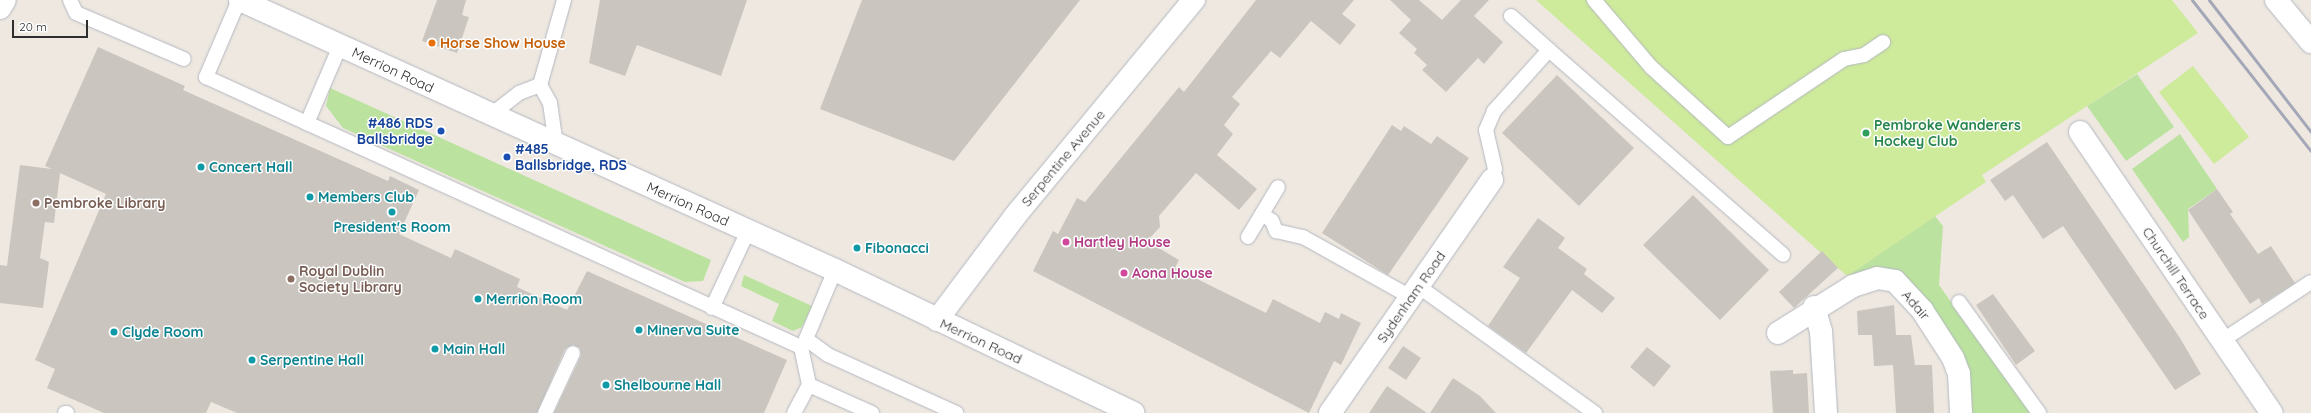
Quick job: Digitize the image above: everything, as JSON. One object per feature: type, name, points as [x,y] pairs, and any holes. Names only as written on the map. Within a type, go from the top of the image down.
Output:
[{"type":"street","points":[[0,8],[5,0]]},
{"type":"street","name":"Merrion Road","points":[[240,0],[556,145],[836,270],[937,320],[1133,413]]},
{"type":"street","name":"Serpentine Avenue","points":[[937,320],[1015,216],[1194,0]]},
{"type":"street","points":[[2276,0],[2311,42]]},
{"type":"street","name":"Churchill Terrace","points":[[2080,132],[2272,413]]},
{"type":"street","name":"Sydenham Road","points":[[1330,413],[1492,180]]},
{"type":"street","name":"Adair","points":[[1778,333],[1814,307],[1833,300],[1852,286],[1877,278],[1895,281],[1931,322],[1953,358],[1959,374],[1961,413]]},
{"type":"street","points":[[1814,307],[1821,331],[1826,413]]},
{"type":"lane","points":[[70,0],[76,13],[184,59]]},
{"type":"lane","points":[[240,0],[206,77],[712,308],[804,343],[956,413]]},
{"type":"lane","points":[[556,145],[550,103],[540,85],[564,0]]},
{"type":"lane","points":[[1594,0],[1651,67],[1728,137],[1844,60],[1864,55],[1884,42]]},
{"type":"lane","points":[[1511,16],[1783,255]]},
{"type":"lane","points":[[307,124],[340,46]]},
{"type":"lane","points":[[1492,180],[1496,169],[1486,130],[1494,111],[1549,50]]},
{"type":"lane","points":[[491,115],[518,92],[540,85]]},
{"type":"lane","points":[[1248,237],[1278,187]]},
{"type":"lane","points":[[1262,214],[1272,220],[1276,231],[1303,237],[1414,292],[1595,413]]},
{"type":"lane","points":[[712,308],[748,231]]},
{"type":"lane","points":[[794,413],[809,385],[804,343],[836,270]]},
{"type":"lane","points":[[2223,340],[2311,282]]},
{"type":"lane","points":[[1959,302],[2039,413]]},
{"type":"lane","points":[[545,413],[573,353]]},
{"type":"lane","points":[[809,385],[872,413]]},
{"type":"green space","name":"Pembroke Wanderers Hockey Club","points":[[1536,0],[2172,0],[2198,33],[1982,175],[1986,182],[1847,276]]},
{"type":"green space","points":[[2193,66],[2249,137],[2214,164],[2159,92]]},
{"type":"green space","points":[[2137,74],[2174,127],[2126,161],[2087,106]]},
{"type":"green space","points":[[330,88],[711,260],[703,281],[685,282],[343,128],[326,106]]},
{"type":"green space","points":[[2180,134],[2217,189],[2188,209],[2189,237],[2183,242],[2132,169]]},
{"type":"green space","points":[[1935,216],[1943,226],[1939,285],[2030,413],[1972,413],[1970,374],[1961,350],[1898,272],[1882,267],[1847,276]]},
{"type":"green space","points":[[744,275],[812,306],[802,327],[793,331],[772,321],[779,304],[741,286]]},
{"type":"building","points":[[437,0],[466,0],[462,15],[469,17],[457,53],[422,41]]},
{"type":"building","points":[[600,0],[747,0],[721,76],[637,45],[625,76],[589,63]]},
{"type":"building","points":[[862,0],[1080,0],[954,161],[820,109]]},
{"type":"building","points":[[1256,0],[1354,0],[1342,14],[1356,25],[1340,45],[1311,21],[1280,58],[1271,51],[1232,97],[1240,104],[1224,125],[1233,134],[1217,155],[1257,189],[1239,210],[1196,173],[1159,216],[1160,227],[1147,241],[1179,260],[1175,268],[1266,313],[1273,299],[1320,323],[1325,312],[1339,319],[1341,313],[1361,323],[1341,365],[1334,361],[1309,413],[1033,271],[1053,231],[1058,234],[1077,198],[1085,202],[1179,87],[1184,92]]},
{"type":"building","points":[[1390,0],[1419,0],[1442,20],[1461,0],[1489,0],[1474,16],[1503,42],[1484,64],[1478,58],[1446,92],[1422,70],[1427,65],[1414,53],[1417,49],[1399,33],[1411,20]]},
{"type":"building","points":[[98,47],[185,86],[183,90],[388,181],[390,176],[419,190],[399,234],[451,258],[455,249],[520,279],[517,287],[567,310],[587,271],[787,360],[764,413],[554,413],[581,356],[580,348],[573,345],[565,349],[537,413],[237,413],[211,402],[206,413],[104,413],[47,388],[55,369],[35,360],[106,194],[60,173],[54,223],[45,222],[40,258],[49,262],[43,308],[0,303],[0,265],[7,266],[20,165],[52,169],[45,166]]},
{"type":"building","points":[[1557,75],[1634,148],[1579,206],[1502,133]]},
{"type":"building","points":[[1392,125],[1401,131],[1404,126],[1431,144],[1437,136],[1469,158],[1388,275],[1322,233]]},
{"type":"building","points":[[2047,142],[2180,338],[2201,374],[2175,390],[2063,226],[2043,239],[2013,195],[2005,201],[1990,180]]},
{"type":"building","points":[[2217,189],[2233,212],[2230,214],[2258,254],[2271,246],[2295,283],[2262,304],[2259,298],[2250,304],[2188,210]]},
{"type":"building","points":[[1693,195],[1769,270],[1720,320],[1643,245]]},
{"type":"building","points":[[1538,218],[1565,238],[1558,248],[1587,269],[1584,274],[1615,298],[1602,313],[1572,290],[1526,353],[1488,326],[1520,278],[1503,267]]},
{"type":"building","points":[[1822,251],[1838,268],[1794,308],[1779,292]]},
{"type":"building","points":[[1993,294],[2035,351],[2016,365],[1976,305]]},
{"type":"building","points":[[1894,305],[1896,335],[1911,335],[1915,365],[1932,365],[1934,413],[1896,413],[1893,365],[1874,366],[1872,335],[1858,335],[1857,311]]},
{"type":"building","points":[[1403,346],[1421,358],[1406,380],[1388,368]]},
{"type":"building","points":[[1647,347],[1671,366],[1654,387],[1630,367]]},
{"type":"building","points":[[1793,370],[1793,374],[1807,373],[1809,413],[1773,413],[1770,371]]},
{"type":"building","points":[[1453,378],[1480,396],[1496,413],[1430,413]]},
{"type":"building","points":[[1387,386],[1427,413],[1369,413]]},
{"type":"railway","points":[[2192,0],[2311,151]]},
{"type":"railway","points":[[2209,0],[2311,132]]},
{"type":"place","name":"Horse Show House","points":[[432,43]]},
{"type":"place","name":"#486 RDS Ballsbridge","points":[[441,131]]},
{"type":"place","name":"Pembroke Wanderers Hockey Club","points":[[1866,133]]},
{"type":"place","name":"#485 Ballsbridge, RDS","points":[[507,157]]},
{"type":"place","name":"Concert Hall","points":[[201,167]]},
{"type":"place","name":"Members Club","points":[[310,197]]},
{"type":"place","name":"Pembroke Library","points":[[36,203]]},
{"type":"place","name":"President's Room","points":[[392,212]]},
{"type":"place","name":"Hartley House","points":[[1066,242]]},
{"type":"place","name":"Fibonacci","points":[[857,248]]},
{"type":"place","name":"Aona House","points":[[1124,273]]},
{"type":"place","name":"Royal Dublin Society Library","points":[[291,279]]},
{"type":"place","name":"Merrion Room","points":[[478,299]]},
{"type":"place","name":"Minerva Suite","points":[[639,330]]},
{"type":"place","name":"Clyde Room","points":[[114,332]]},
{"type":"place","name":"Main Hall","points":[[435,349]]},
{"type":"place","name":"Serpentine Hall","points":[[252,360]]},
{"type":"place","name":"Shelbourne Hall","points":[[606,385]]}]
